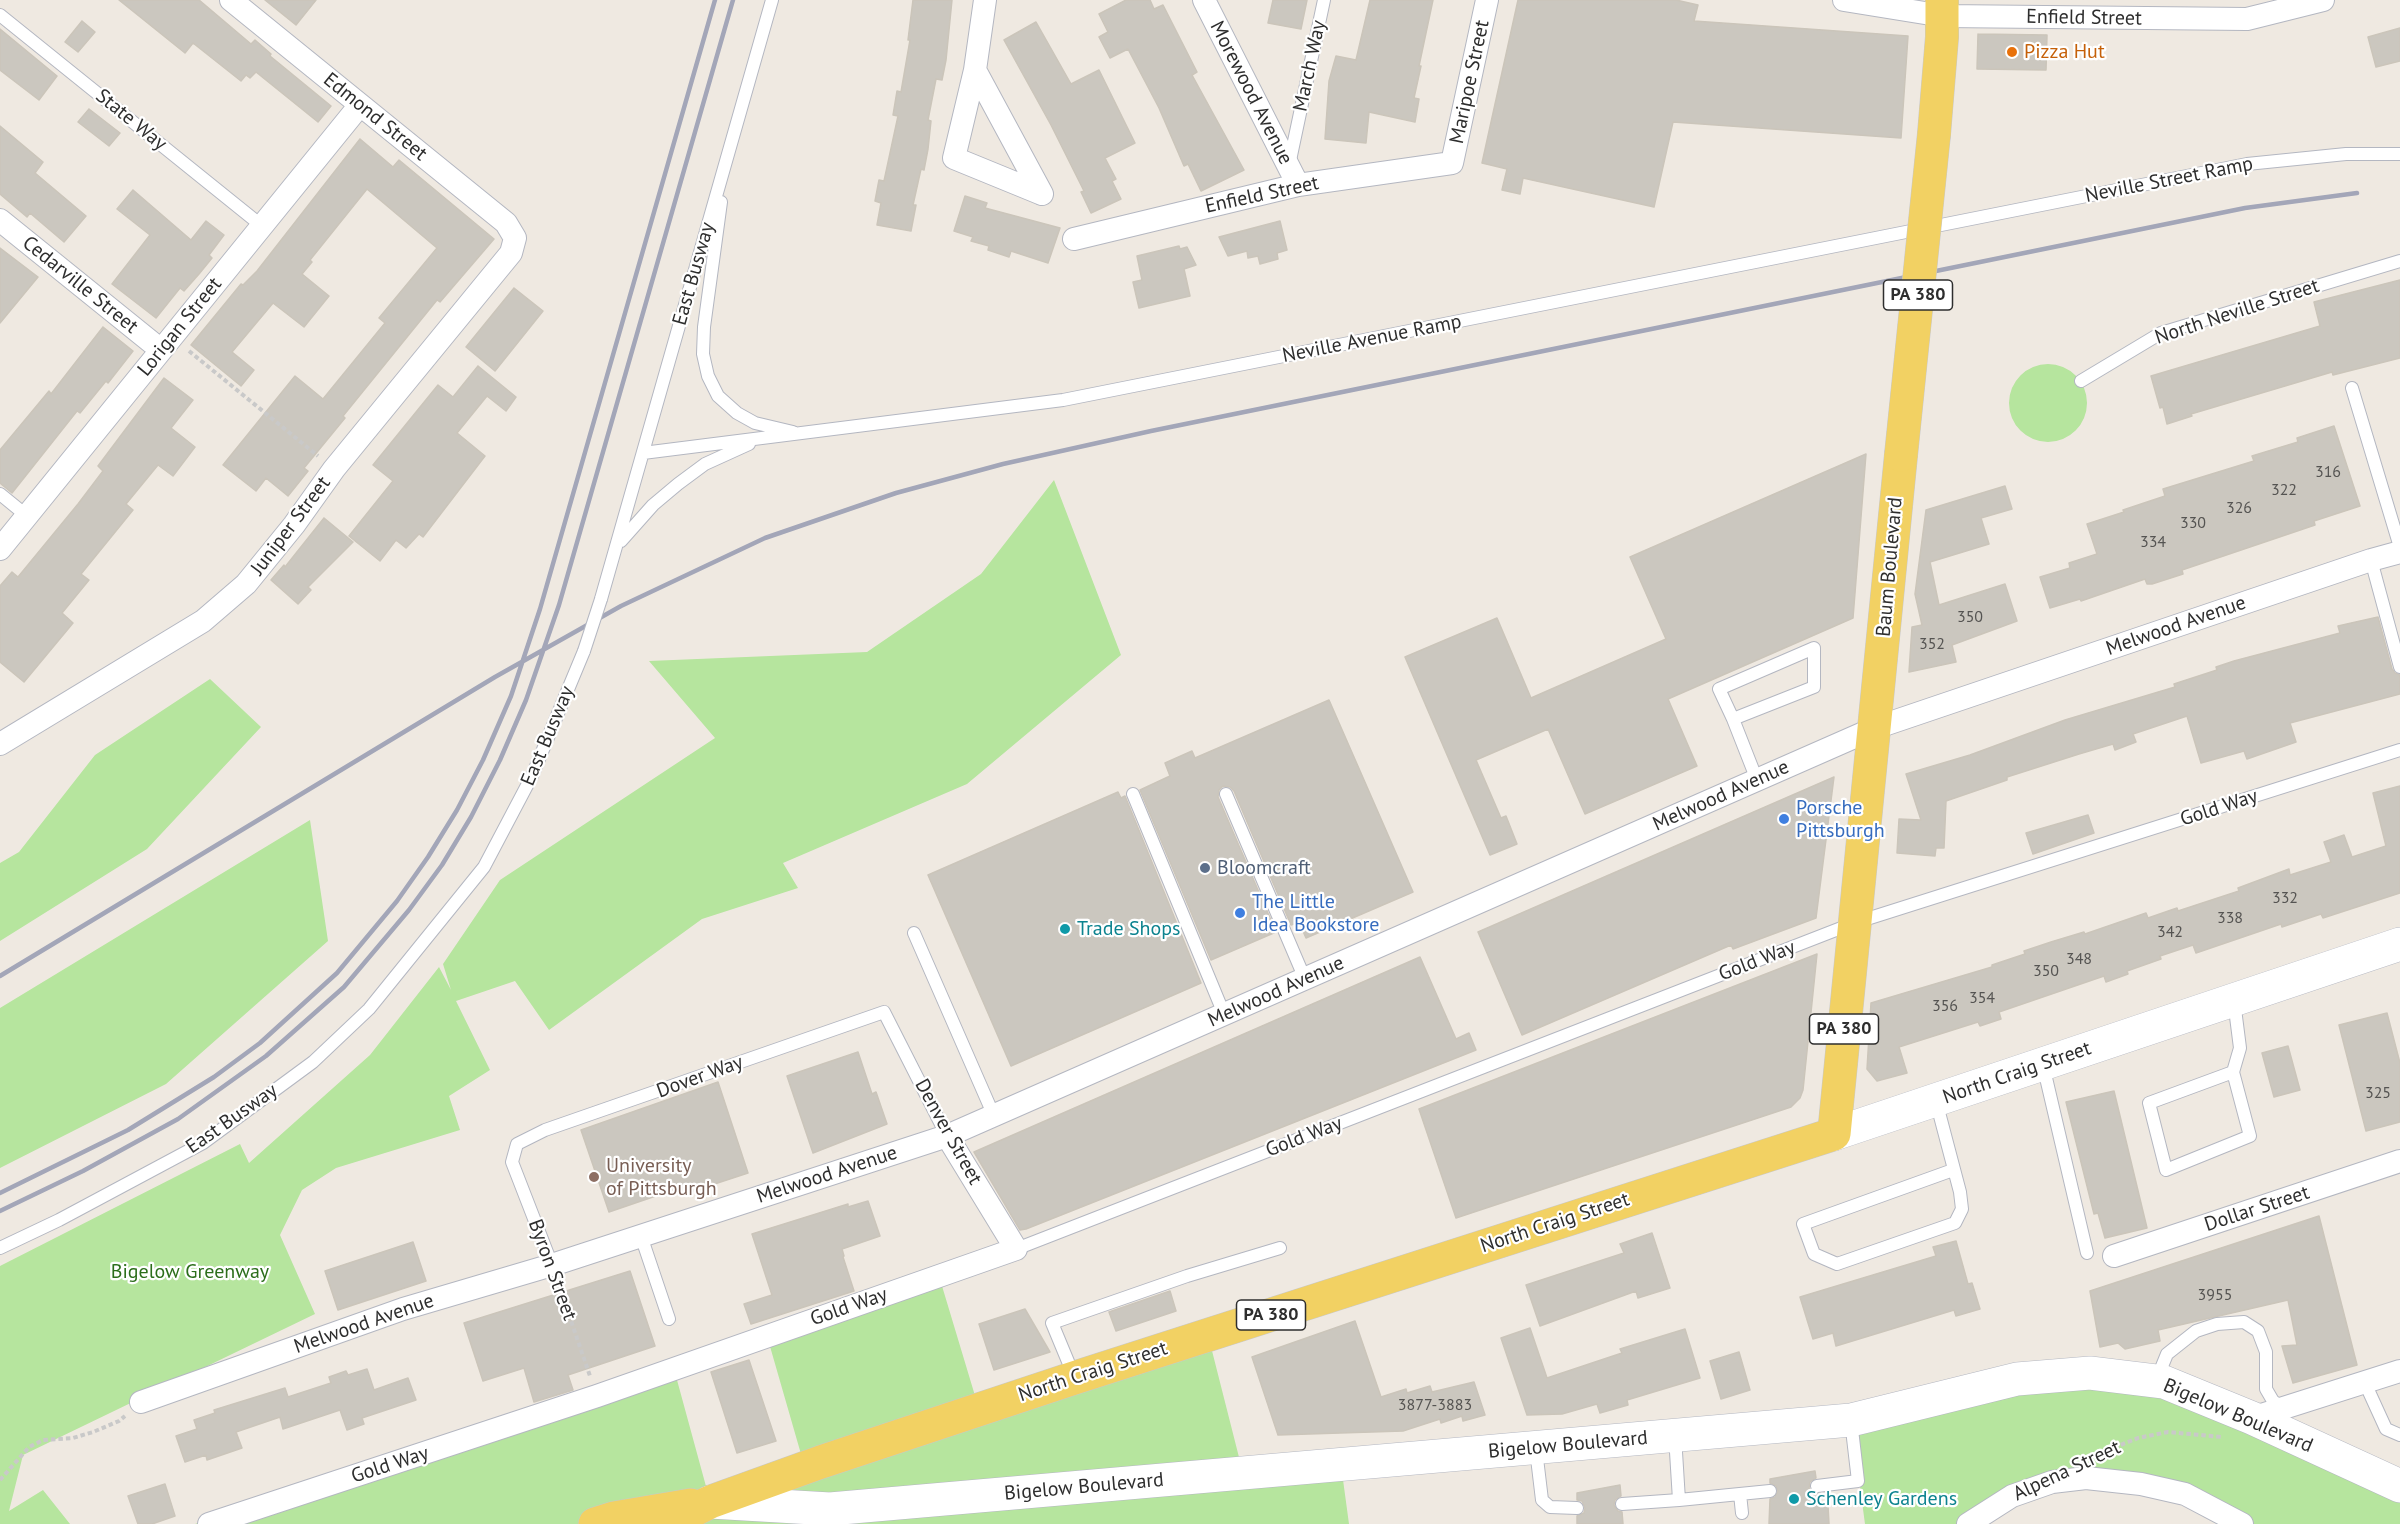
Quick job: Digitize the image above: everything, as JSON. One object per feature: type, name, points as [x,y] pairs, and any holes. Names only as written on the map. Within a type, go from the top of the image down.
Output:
[{"type":"main road","name":"Baum Boulevard","points":[[1834,1134],[1934,134],[1942,8]]},
{"type":"main road","name":"North Craig Street","points":[[710,1502],[1074,1378],[1834,1134],[2400,944]]},
{"type":"main road","name":"Bigelow Boulevard","points":[[595,1524],[614,1518],[710,1502],[830,1509],[1851,1420],[2017,1379],[2090,1373],[2164,1382],[2252,1418],[2400,1486]]},
{"type":"main road","name":"PA 380","points":[[667,1524],[710,1502]]},
{"type":"street","name":"Edmond Street","points":[[231,0],[506,223],[515,238]]},
{"type":"street","points":[[975,70],[1042,194],[954,158],[975,70],[985,0]]},
{"type":"street","name":"Morewood Avenue","points":[[1204,0],[1293,176]]},
{"type":"street","name":"Maripoe Street","points":[[1452,163],[1487,0]]},
{"type":"street","name":"Enfield Street","points":[[1844,0],[1942,8],[2247,19],[2323,0]]},
{"type":"street","name":"Lorigan Street","points":[[0,549],[360,105]]},
{"type":"street","name":"Enfield Street","points":[[1074,239],[1293,176],[1452,163]]},
{"type":"street","name":"Cedarville Street","points":[[0,220],[161,350]]},
{"type":"street","name":"Juniper Street","points":[[0,744],[203,621],[246,584],[294,525],[334,469],[511,253],[515,238]]},
{"type":"street","name":"Melwood Avenue","points":[[141,1402],[403,1309],[552,1265],[947,1136],[1875,728],[2400,552]]},
{"type":"street","name":"Denver Street","points":[[947,1136],[1016,1249]]},
{"type":"street","name":"Dollar Street","points":[[2114,1256],[2400,1161]]},
{"type":"street","name":"Gold Way","points":[[209,1524],[597,1396],[1016,1249]]},
{"type":"street","points":[[2252,1418],[2400,1371]]},
{"type":"street","name":"Alpena Street","points":[[1968,1524],[2012,1496],[2052,1482],[2086,1478],[2152,1486],[2185,1494],[2242,1524]]},
{"type":"lane","name":"East Busway","points":[[0,1248],[58,1220],[202,1143],[313,1062],[369,1009],[484,867],[532,776],[584,651],[602,599],[772,0]]},
{"type":"lane","name":"March Way","points":[[1293,176],[1324,0]]},
{"type":"lane","name":"State Way","points":[[0,15],[262,226]]},
{"type":"lane","name":"Neville Street Ramp","points":[[1940,223],[2247,164],[2346,154],[2400,154]]},
{"type":"lane","name":"Neville Avenue Ramp","points":[[727,158],[704,327],[703,354],[708,376],[718,396],[737,413],[755,423],[800,434]]},
{"type":"lane","name":"Neville Avenue Ramp","points":[[643,453],[1063,400],[1940,223]]},
{"type":"lane","name":"North Neville Street","points":[[2081,381],[2161,333],[2400,261]]},
{"type":"lane","points":[[2352,388],[2400,547]]},
{"type":"lane","name":"Neville Avenue Ramp","points":[[617,547],[653,505],[678,484],[705,464],[762,438]]},
{"type":"lane","points":[[0,495],[27,516]]},
{"type":"lane","points":[[2371,560],[2400,667]]},
{"type":"lane","points":[[1733,719],[1814,687],[1814,648],[1719,689],[1757,780]]},
{"type":"lane","name":"Gold Way","points":[[1016,1249],[1854,923],[2400,750]]},
{"type":"lane","points":[[1132,794],[1224,1014]]},
{"type":"lane","points":[[1226,794],[1305,979]]},
{"type":"lane","points":[[914,933],[994,1116]]},
{"type":"lane","points":[[2233,1072],[2149,1103],[2166,1170],[2250,1136],[2233,1072],[2240,1048],[2234,1000]]},
{"type":"lane","name":"Denver Street","points":[[884,1012],[947,1136]]},
{"type":"lane","name":"Dover Way","points":[[517,1144],[545,1130],[884,1012]]},
{"type":"lane","points":[[2043,1064],[2087,1253]]},
{"type":"lane","points":[[1935,1100],[1960,1192],[1962,1209],[1955,1223],[1837,1264],[1814,1254],[1803,1224],[1953,1170]]},
{"type":"lane","name":"Byron Street","points":[[517,1144],[512,1162],[552,1265]]},
{"type":"lane","points":[[641,1236],[669,1319]]},
{"type":"lane","points":[[1074,1378],[1052,1323],[1187,1276],[1280,1248]]},
{"type":"lane","points":[[2156,1381],[2167,1354],[2188,1337],[2207,1327],[2244,1322],[2258,1331],[2266,1352],[2266,1389],[2273,1401],[2283,1408]]},
{"type":"lane","points":[[2365,1383],[2386,1429],[2400,1435]]},
{"type":"lane","points":[[1817,1486],[1858,1481],[1851,1420]]},
{"type":"lane","points":[[2386,1429],[2400,1426]]},
{"type":"lane","points":[[1675,1435],[1679,1500]]},
{"type":"lane","points":[[1535,1448],[1542,1500],[1550,1507],[1577,1508]]},
{"type":"lane","points":[[1622,1504],[1770,1491]]},
{"type":"lane","points":[[1740,1494],[1742,1513]]},
{"type":"path","points":[[183,347],[334,469]]},
{"type":"path","name":"Byron Street","points":[[552,1265],[597,1396]]},
{"type":"path","points":[[0,1480],[29,1447],[43,1440],[73,1438],[93,1432],[119,1421],[141,1402]]},
{"type":"path","name":"Alpena Street","points":[[2090,1458],[2099,1452],[2138,1438],[2168,1432],[2223,1437]]},
{"type":"green space","points":[[2048,364],[2063,367],[2076,375],[2084,388],[2087,403],[2084,418],[2076,431],[2063,439],[2048,442],[2033,439],[2020,431],[2012,418],[2009,403],[2012,388],[2020,375],[2033,367]]},
{"type":"green space","name":"Bigelow Greenway","points":[[1054,480],[1121,655],[967,784],[783,863],[798,888],[702,919],[549,1030],[515,981],[456,1001],[490,1070],[449,1096],[460,1130],[336,1168],[302,1190],[280,1235],[315,1314],[23,1455],[9,1511],[43,1490],[70,1524],[0,1524],[0,1266],[240,1144],[249,1163],[370,1055],[439,967],[451,990],[443,964],[500,880],[715,738],[649,661],[867,652],[981,574]]},
{"type":"green space","points":[[210,679],[261,727],[147,849],[0,941],[0,863],[19,852],[95,755]]},
{"type":"green space","points":[[310,820],[328,941],[166,1084],[0,1168],[0,1008]]},
{"type":"green space","points":[[939,1276],[979,1409],[1208,1335],[1243,1473],[1341,1465],[1349,1524],[195,1524],[409,1458],[674,1369],[710,1501],[805,1468],[767,1336]]},
{"type":"green space","points":[[2017,1379],[2164,1382],[2400,1486],[2400,1524],[2242,1524],[2222,1512],[2086,1478],[1968,1524],[1865,1524],[1851,1420]]},
{"type":"building","points":[[119,0],[199,0],[251,44],[255,40],[271,54],[270,56],[331,106],[318,122],[256,72],[250,78],[246,75],[241,81],[193,43],[185,53]]},
{"type":"building","points":[[265,0],[316,0],[296,25]]},
{"type":"building","points":[[913,0],[952,0],[946,60],[942,80],[936,79],[928,120],[931,121],[928,149],[913,205],[916,205],[911,231],[877,225],[881,203],[875,201],[879,180],[884,181],[898,116],[893,115],[897,91],[901,92],[910,40],[908,40]]},
{"type":"building","points":[[1126,0],[1150,0],[1154,9],[1163,5],[1197,72],[1192,75],[1244,170],[1201,191],[1188,164],[1184,166],[1159,108],[1128,49],[1110,58],[1099,37],[1108,32],[1099,14]]},
{"type":"building","points":[[1273,0],[1307,0],[1301,29],[1268,23]]},
{"type":"building","points":[[1370,0],[1433,0],[1414,98],[1419,99],[1415,122],[1369,112],[1366,143],[1325,139],[1329,81],[1336,56],[1356,60]]},
{"type":"building","points":[[1518,0],[1676,0],[1698,5],[1694,21],[1908,36],[1901,138],[1673,122],[1654,207],[1523,178],[1520,194],[1502,190],[1507,169],[1482,163]]},
{"type":"building","points":[[82,21],[95,32],[78,52],[65,42]]},
{"type":"building","points":[[1036,22],[1071,84],[1099,70],[1135,143],[1105,158],[1116,179],[1112,181],[1121,199],[1091,213],[1081,192],[1084,191],[1051,125],[1004,40]]},
{"type":"building","points":[[2400,28],[2400,61],[2376,67],[2368,37]]},
{"type":"building","points":[[0,29],[57,76],[39,100],[0,70]]},
{"type":"building","name":"Pizza Hut","points":[[1978,34],[2047,35],[2046,70],[1977,69]]},
{"type":"building","points":[[89,109],[120,133],[109,146],[78,122]]},
{"type":"building","points":[[0,126],[43,162],[35,173],[86,216],[64,242],[30,213],[27,217],[0,194]]},
{"type":"building","points":[[360,139],[393,167],[399,160],[494,239],[440,302],[437,300],[343,416],[345,418],[304,468],[308,471],[288,496],[266,478],[256,491],[223,465],[295,376],[323,399],[385,323],[379,318],[437,248],[367,189],[310,260],[312,262],[302,274],[329,296],[304,327],[273,303],[232,352],[254,370],[241,386],[191,345],[241,284],[243,285],[257,271]]},
{"type":"building","points":[[133,190],[191,240],[206,221],[224,235],[209,255],[212,258],[199,274],[184,291],[180,288],[156,318],[112,284],[150,235],[117,209]]},
{"type":"building","points":[[965,196],[987,203],[985,208],[1060,228],[1048,263],[1011,251],[1009,257],[988,250],[989,246],[971,241],[973,237],[954,231]]},
{"type":"building","points":[[1280,221],[1287,250],[1277,253],[1278,259],[1260,264],[1258,256],[1248,258],[1247,251],[1228,256],[1219,237]]},
{"type":"building","points":[[1179,246],[1180,249],[1187,247],[1196,265],[1184,269],[1190,296],[1139,308],[1133,282],[1142,280],[1137,256]]},
{"type":"building","points":[[0,248],[38,277],[0,323]]},
{"type":"building","points":[[2400,280],[2400,358],[2333,375],[2332,372],[2191,414],[2192,416],[2167,424],[2151,376],[2320,326],[2314,302]]},
{"type":"building","points":[[514,288],[543,311],[495,371],[466,347]]},
{"type":"building","points":[[103,327],[133,351],[80,413],[77,411],[12,493],[0,483],[0,450],[49,391],[51,394]]},
{"type":"building","points":[[478,366],[516,397],[506,411],[487,396],[457,433],[485,456],[423,537],[419,534],[406,548],[396,540],[380,561],[349,536],[393,481],[373,465],[438,385],[453,397]]},
{"type":"building","points":[[164,378],[193,400],[171,428],[195,447],[173,476],[158,465],[126,504],[133,510],[81,574],[89,580],[62,613],[73,623],[24,682],[0,662],[0,586],[12,572],[18,577],[78,504],[103,471],[98,466]]},
{"type":"building","points":[[2334,426],[2360,506],[2314,521],[2315,525],[2182,570],[2183,574],[2152,584],[2147,584],[2145,579],[2081,601],[2080,599],[2050,608],[2040,577],[2070,568],[2069,563],[2097,554],[2087,524],[2165,496],[2163,489],[2254,461],[2252,456],[2298,442],[2297,438]]},
{"type":"building","points":[[1866,454],[1853,618],[1668,699],[1697,766],[1585,814],[1548,729],[1476,760],[1501,818],[1506,816],[1517,844],[1490,855],[1405,657],[1497,618],[1531,698],[1666,639],[1630,557]]},
{"type":"building","points":[[2005,486],[2012,509],[1981,518],[1989,544],[1930,562],[1939,605],[2005,584],[2017,621],[1952,645],[1956,662],[1909,672],[1912,627],[1922,625],[1915,594],[1926,510]]},
{"type":"building","points":[[324,518],[353,542],[308,587],[311,590],[298,604],[271,580],[284,565],[285,567]]},
{"type":"building","points":[[2378,617],[2392,669],[2400,675],[2400,694],[2290,723],[2296,742],[2247,759],[2244,751],[2201,763],[2187,716],[2133,734],[2136,742],[2115,750],[2113,744],[2079,754],[2007,777],[2007,780],[1946,801],[1944,848],[1936,848],[1935,856],[1897,853],[1899,819],[1921,820],[1906,774],[1970,755],[2065,720],[2175,687],[2174,684],[2217,670],[2216,667],[2234,661],[2340,633],[2338,626]]},
{"type":"building","points":[[1329,700],[1413,892],[1306,938],[1299,922],[1291,925],[1234,791],[1230,787],[1223,786],[1219,790],[1218,797],[1276,932],[1211,960],[1140,790],[1170,776],[1165,763],[1192,751],[1195,758]]},
{"type":"building","points":[[1834,777],[1816,918],[1733,949],[1731,945],[1522,1035],[1478,932]]},
{"type":"building","points":[[2400,786],[2400,893],[2323,918],[2321,914],[2282,927],[2281,924],[2196,953],[2193,945],[2160,956],[2161,959],[2127,971],[2128,974],[2106,982],[2104,976],[1999,1012],[2001,1019],[1980,1026],[1978,1022],[1899,1047],[1907,1073],[1877,1081],[1867,1069],[1871,1003],[1992,967],[1992,965],[2025,954],[2024,951],[2084,932],[2085,934],[2146,913],[2148,918],[2177,908],[2178,911],[2239,891],[2238,888],[2289,869],[2290,875],[2331,862],[2324,842],[2344,835],[2352,857],[2386,846],[2373,793]]},
{"type":"building","name":"Trade Shops","points":[[1118,792],[1121,798],[1125,796],[1201,983],[1011,1066],[928,875]]},
{"type":"building","points":[[2088,815],[2094,833],[2033,854],[2026,833]]},
{"type":"building","points":[[1817,954],[1803,1090],[1800,1098],[1791,1107],[1456,1218],[1419,1109]]},
{"type":"building","points":[[1420,957],[1456,1039],[1469,1033],[1476,1050],[1026,1229],[1020,1230],[974,1152]]},
{"type":"building","points":[[2387,1013],[2400,1063],[2400,1122],[2366,1131],[2339,1025]]},
{"type":"building","points":[[2288,1046],[2300,1090],[2274,1097],[2262,1053]]},
{"type":"building","points":[[858,1052],[872,1094],[876,1092],[887,1124],[813,1153],[787,1076]]},
{"type":"building","points":[[718,1082],[748,1173],[684,1194],[682,1187],[609,1212],[581,1130]]},
{"type":"building","points":[[2114,1091],[2147,1228],[2105,1238],[2098,1213],[2094,1214],[2066,1102]]},
{"type":"building","points":[[868,1201],[880,1236],[842,1249],[854,1291],[751,1324],[744,1304],[772,1295],[752,1234],[848,1204],[848,1207]]},
{"type":"building","points":[[2319,1216],[2357,1365],[2293,1383],[2282,1346],[2297,1345],[2288,1300],[2158,1330],[2160,1341],[2125,1349],[2118,1343],[2100,1347],[2090,1291]]},
{"type":"building","points":[[1652,1233],[1670,1288],[1638,1298],[1636,1291],[1540,1326],[1526,1285],[1624,1253],[1620,1244]]},
{"type":"building","points":[[1956,1241],[1968,1284],[1972,1283],[1980,1309],[1956,1316],[1954,1310],[1836,1346],[1833,1333],[1813,1339],[1800,1297],[1936,1256],[1933,1247]]},
{"type":"building","points":[[413,1242],[426,1281],[338,1310],[325,1271]]},
{"type":"building","points":[[630,1271],[655,1346],[568,1375],[573,1390],[534,1402],[524,1368],[483,1381],[464,1323]]},
{"type":"building","points":[[1170,1291],[1176,1311],[1116,1331],[1109,1312]]},
{"type":"building","points":[[1025,1309],[1050,1352],[994,1370],[979,1324]]},
{"type":"building","points":[[1355,1321],[1381,1397],[1406,1389],[1407,1393],[1430,1386],[1432,1392],[1474,1382],[1485,1415],[1463,1421],[1462,1416],[1441,1423],[1440,1419],[1403,1431],[1278,1435],[1252,1357]]},
{"type":"building","points":[[1530,1328],[1547,1378],[1622,1353],[1620,1349],[1685,1329],[1700,1378],[1627,1400],[1628,1405],[1600,1413],[1597,1404],[1562,1414],[1527,1415],[1501,1338]]},
{"type":"building","points":[[1739,1352],[1750,1390],[1721,1399],[1710,1361]]},
{"type":"building","points":[[749,1360],[776,1441],[737,1453],[711,1372]]},
{"type":"building","points":[[367,1369],[374,1390],[408,1378],[416,1400],[362,1418],[364,1424],[347,1430],[340,1410],[283,1429],[280,1417],[236,1432],[242,1448],[207,1460],[206,1455],[185,1462],[176,1436],[197,1429],[194,1420],[215,1413],[214,1410],[285,1388],[288,1397],[331,1383],[329,1377],[346,1371],[348,1375]]},
{"type":"building","points":[[1815,1471],[1816,1478],[1810,1482],[1809,1488],[1813,1493],[1818,1494],[1819,1507],[1828,1506],[1829,1524],[1769,1524],[1770,1499],[1775,1497],[1778,1491],[1776,1486],[1770,1483],[1770,1479]]},
{"type":"building","points":[[165,1484],[175,1516],[152,1524],[138,1524],[128,1496]]},
{"type":"building","points":[[1620,1485],[1621,1496],[1615,1500],[1614,1505],[1618,1511],[1622,1512],[1623,1524],[1577,1524],[1577,1516],[1584,1513],[1585,1508],[1582,1501],[1577,1500],[1577,1493]]},
{"type":"railway","points":[[0,1193],[128,1130],[214,1077],[260,1043],[337,973],[397,901],[457,810],[483,760],[511,696],[540,609],[715,0]]},
{"type":"railway","points":[[0,1211],[83,1171],[178,1119],[266,1056],[344,987],[409,910],[442,865],[471,817],[500,760],[526,700],[559,605],[733,0]]},
{"type":"railway","points":[[0,976],[495,677],[621,606],[765,538],[896,493],[1003,464],[1151,431],[2245,208],[2357,193]]},
{"type":"place","name":"Pizza Hut","points":[[2012,52]]},
{"type":"place","name":"Porsche Pittsburgh","points":[[1784,819]]},
{"type":"place","name":"Bloomcraft","points":[[1205,868]]},
{"type":"place","name":"The Little Idea Bookstore","points":[[1240,913]]},
{"type":"place","name":"Trade Shops","points":[[1065,929]]},
{"type":"place","name":"University of Pittsburgh","points":[[594,1177]]},
{"type":"place","name":"Schenley Gardens","points":[[1794,1499]]}]
